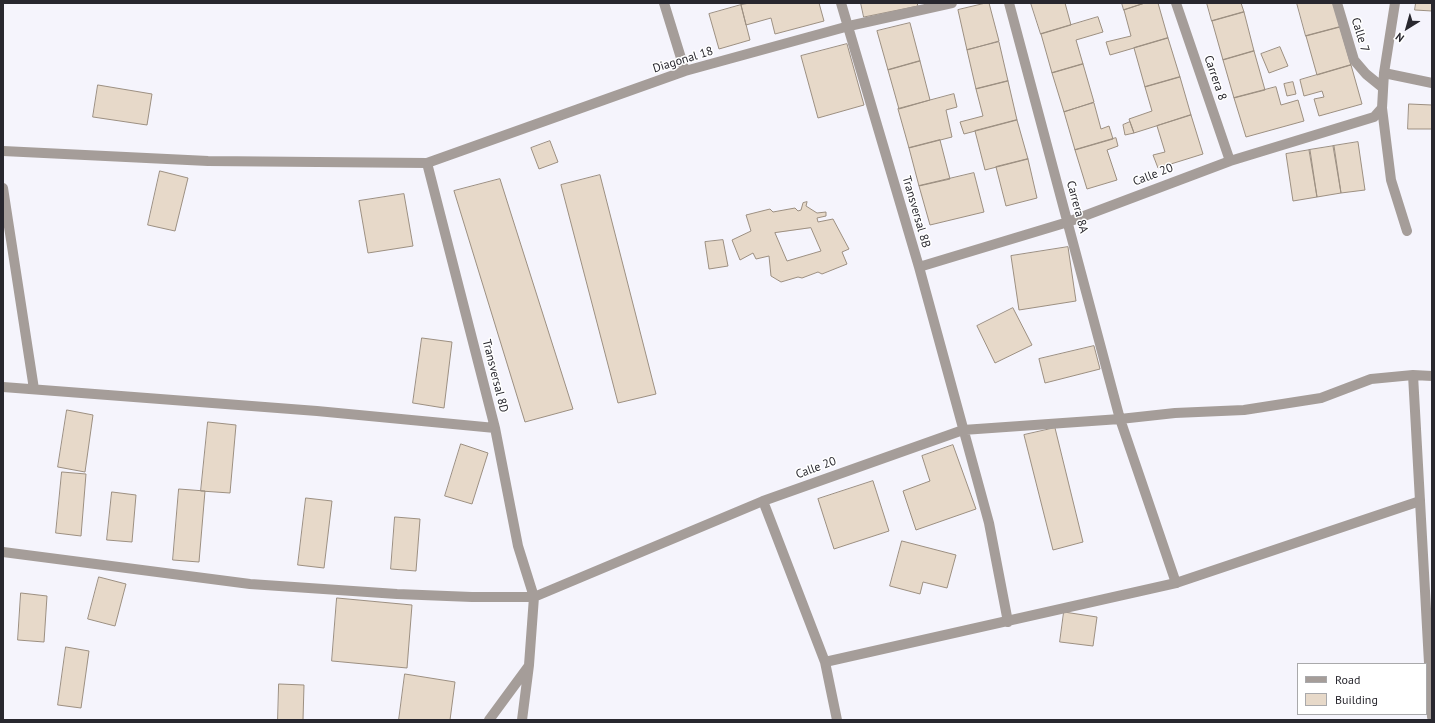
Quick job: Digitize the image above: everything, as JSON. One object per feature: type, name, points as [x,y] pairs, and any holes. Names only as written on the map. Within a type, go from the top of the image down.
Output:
[{"type":"street","points":[[664,3],[685,72]]},
{"type":"street","name":"Transversal 8B","points":[[841,3],[919,267],[989,523],[1008,622]]},
{"type":"street","name":"Diagonal 18","points":[[3,151],[208,161],[427,163],[685,72],[848,26],[952,3]]},
{"type":"street","name":"Carrera 8A","points":[[1009,3],[1120,419],[1176,583]]},
{"type":"street","name":"Carrera 8","points":[[1176,3],[1230,160]]},
{"type":"street","name":"Calle 7","points":[[1337,3],[1354,60],[1382,91]]},
{"type":"street","points":[[1395,3],[1384,73],[1382,108],[1391,180],[1407,231]]},
{"type":"street","points":[[1384,73],[1432,83]]},
{"type":"street","name":"Calle 20","points":[[919,267],[1068,222],[1230,160],[1374,117],[1382,108]]},
{"type":"street","name":"Transversal 8D","points":[[427,163],[495,428],[518,546],[534,597]]},
{"type":"street","points":[[3,188],[34,389]]},
{"type":"street","points":[[1414,375],[1432,717]]},
{"type":"street","name":"Calle 20","points":[[534,597],[763,501],[963,430],[1120,419],[1175,413],[1244,410],[1321,398],[1371,379],[1414,375],[1432,376]]},
{"type":"street","points":[[3,387],[317,411],[495,428]]},
{"type":"street","points":[[763,501],[825,662],[837,720]]},
{"type":"street","points":[[825,662],[1176,583],[1420,501]]},
{"type":"street","points":[[3,552],[250,584],[404,594],[472,597],[534,597],[529,666],[522,720]]},
{"type":"street","points":[[489,720],[529,666]]},
{"type":"building","points":[[750,3],[819,3],[824,21],[775,34],[771,18],[746,25],[741,5]]},
{"type":"building","points":[[861,3],[917,3],[918,6],[864,17]]},
{"type":"building","points":[[989,3],[999,41],[967,50],[958,10]]},
{"type":"building","points":[[1031,3],[1065,3],[1071,25],[1041,34]]},
{"type":"building","points":[[1122,3],[1145,3],[1124,10]]},
{"type":"building","points":[[1145,3],[1158,3],[1168,38],[1110,55],[1106,42],[1131,36],[1124,10]]},
{"type":"building","points":[[1207,3],[1241,3],[1244,12],[1212,21]]},
{"type":"building","points":[[1297,3],[1333,3],[1340,27],[1306,36]]},
{"type":"building","points":[[1416,3],[1432,3],[1432,11],[1415,10]]},
{"type":"building","points":[[741,5],[750,40],[719,49],[709,14]]},
{"type":"building","points":[[1244,12],[1254,51],[1223,60],[1212,21]]},
{"type":"building","points":[[1098,17],[1103,32],[1076,40],[1083,64],[1052,73],[1041,34]]},
{"type":"building","points":[[910,23],[920,61],[888,70],[877,31]]},
{"type":"building","points":[[1340,27],[1351,65],[1317,75],[1306,36]]},
{"type":"building","points":[[1168,38],[1180,77],[1145,87],[1134,48]]},
{"type":"building","points":[[999,42],[1008,81],[976,89],[967,50]]},
{"type":"building","points":[[847,44],[864,105],[818,118],[801,56]]},
{"type":"building","points":[[1280,47],[1288,66],[1269,73],[1261,54]]},
{"type":"building","points":[[1254,51],[1265,90],[1234,98],[1223,60]]},
{"type":"building","points":[[920,61],[930,100],[899,109],[888,70]]},
{"type":"building","points":[[1083,64],[1094,102],[1064,112],[1052,73]]},
{"type":"building","points":[[1351,65],[1362,104],[1319,116],[1314,99],[1324,97],[1322,91],[1304,96],[1300,80]]},
{"type":"building","points":[[1180,77],[1191,115],[1134,133],[1129,119],[1152,111],[1145,87]]},
{"type":"building","points":[[1008,81],[1017,120],[964,134],[960,122],[983,116],[976,89]]},
{"type":"building","points":[[1293,82],[1296,94],[1287,96],[1284,84]]},
{"type":"building","points":[[98,85],[152,94],[147,125],[93,117]]},
{"type":"building","points":[[1276,87],[1281,105],[1298,100],[1304,121],[1246,137],[1234,98]]},
{"type":"building","points":[[954,94],[957,107],[946,110],[952,137],[909,148],[898,109]]},
{"type":"building","points":[[1094,103],[1101,129],[1109,126],[1113,139],[1075,150],[1064,112]]},
{"type":"building","points":[[1409,104],[1432,105],[1432,129],[1408,129]]},
{"type":"building","points":[[1191,115],[1203,154],[1158,168],[1153,155],[1165,152],[1157,126]]},
{"type":"building","points":[[1017,120],[1028,159],[985,170],[975,131]]},
{"type":"building","points":[[1130,122],[1134,133],[1125,135],[1123,125]]},
{"type":"building","points":[[1116,138],[1118,146],[1107,150],[1117,180],[1087,189],[1075,150]]},
{"type":"building","points":[[940,140],[950,179],[919,186],[909,148]]},
{"type":"building","points":[[550,141],[558,162],[539,169],[531,148]]},
{"type":"building","points":[[1358,142],[1365,190],[1341,193],[1333,146]]},
{"type":"building","points":[[1334,146],[1341,193],[1317,197],[1309,150]]},
{"type":"building","points":[[1310,150],[1317,197],[1293,201],[1286,154]]},
{"type":"building","points":[[1028,159],[1037,198],[1006,206],[996,167]]},
{"type":"building","points":[[160,171],[188,178],[175,231],[148,225]]},
{"type":"building","points":[[974,173],[984,212],[930,225],[919,186]]},
{"type":"building","points":[[600,175],[656,394],[618,403],[561,185]]},
{"type":"building","points":[[500,179],[573,409],[525,422],[454,191]]},
{"type":"building","points":[[404,194],[413,246],[368,253],[359,201]]},
{"type":"building","points":[[807,202],[806,206],[817,213],[826,212],[826,216],[817,218],[818,222],[833,219],[849,249],[842,252],[847,264],[822,274],[818,272],[802,278],[798,277],[781,282],[771,276],[769,256],[756,259],[753,253],[740,260],[732,240],[751,231],[746,215],[770,209],[773,212],[795,208],[798,211],[801,210],[803,203]],"holes":[[[811,228],[821,251],[787,261],[775,233]]]},
{"type":"building","points":[[723,240],[728,266],[709,269],[705,242]]},
{"type":"building","points":[[1068,247],[1076,301],[1019,310],[1011,256]]},
{"type":"building","points":[[1013,308],[1032,345],[995,363],[977,326]]},
{"type":"building","points":[[422,338],[452,342],[444,408],[413,403]]},
{"type":"building","points":[[1094,346],[1100,369],[1045,383],[1039,359]]},
{"type":"building","points":[[67,410],[93,415],[85,472],[58,467]]},
{"type":"building","points":[[208,422],[236,425],[230,493],[201,491]]},
{"type":"building","points":[[1055,428],[1083,542],[1053,550],[1024,435]]},
{"type":"building","points":[[461,444],[488,453],[472,504],[445,496]]},
{"type":"building","points":[[953,445],[976,509],[916,530],[903,491],[930,481],[922,456]]},
{"type":"building","points":[[62,472],[86,474],[81,536],[56,533]]},
{"type":"building","points":[[873,481],[889,531],[834,549],[818,499]]},
{"type":"building","points":[[179,489],[205,491],[199,562],[173,560]]},
{"type":"building","points":[[112,492],[136,495],[132,542],[107,540]]},
{"type":"building","points":[[306,498],[332,501],[324,568],[298,565]]},
{"type":"building","points":[[395,517],[420,519],[416,571],[391,569]]},
{"type":"building","points":[[902,541],[956,555],[947,588],[923,582],[920,594],[890,586]]},
{"type":"building","points":[[99,577],[126,584],[115,626],[88,619]]},
{"type":"building","points":[[21,593],[47,596],[44,642],[18,640]]},
{"type":"building","points":[[337,598],[412,605],[407,668],[332,661]]},
{"type":"building","points":[[1064,612],[1097,617],[1093,646],[1060,642]]},
{"type":"building","points":[[66,647],[89,651],[81,708],[58,705]]},
{"type":"building","points":[[405,674],[455,682],[450,720],[399,720]]},
{"type":"building","points":[[279,684],[304,685],[303,720],[278,720]]}]
